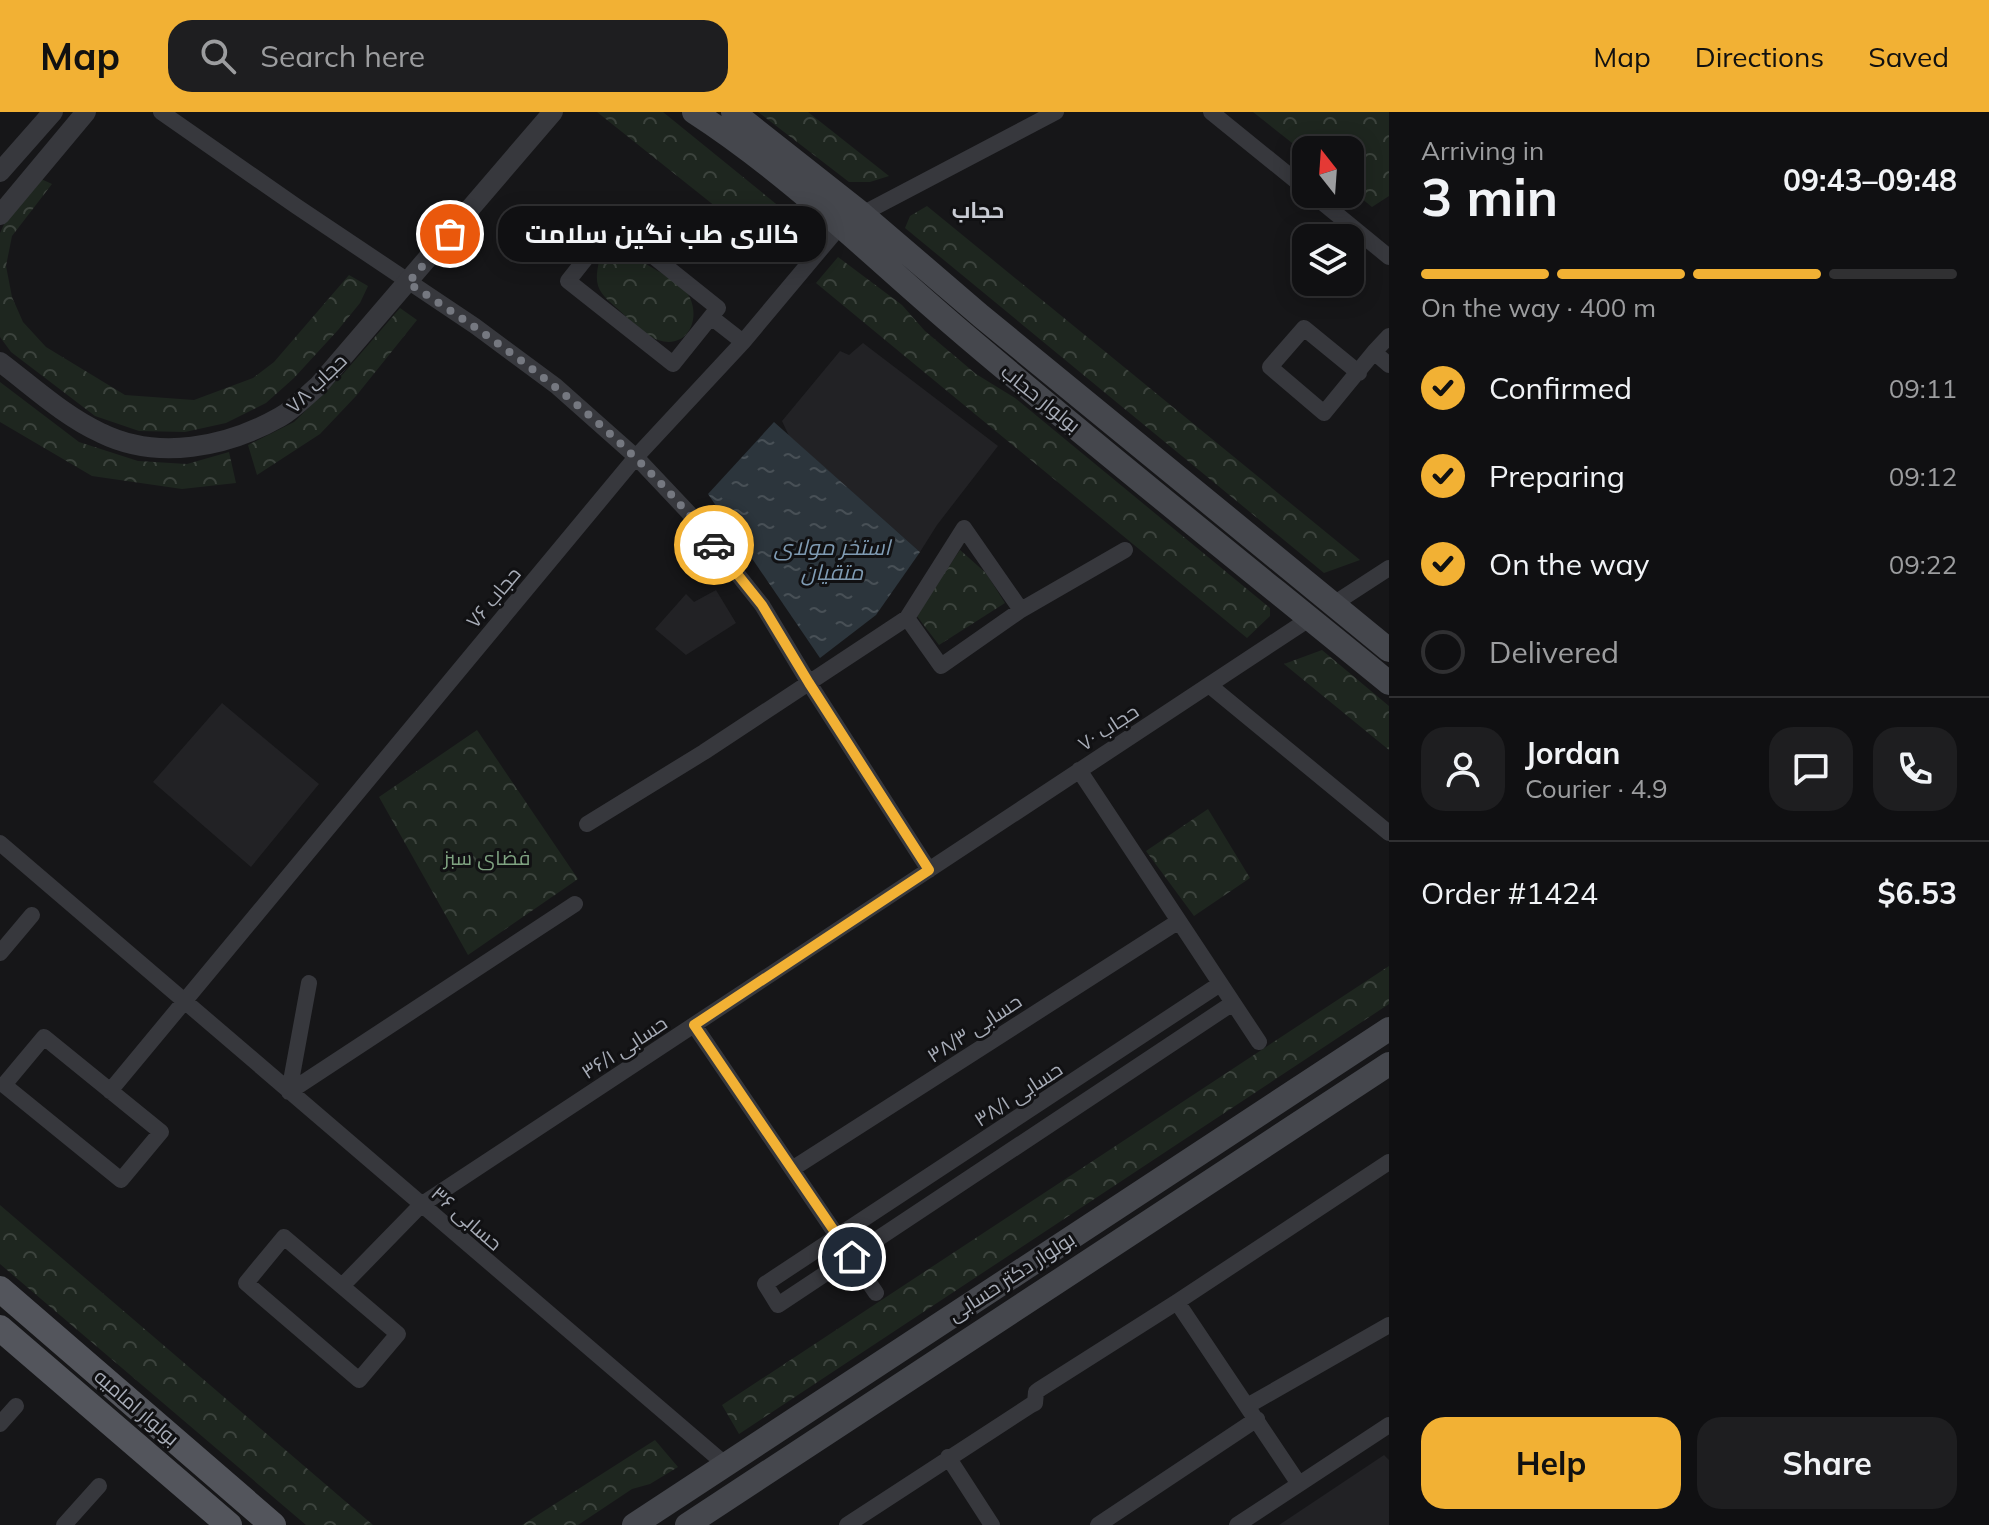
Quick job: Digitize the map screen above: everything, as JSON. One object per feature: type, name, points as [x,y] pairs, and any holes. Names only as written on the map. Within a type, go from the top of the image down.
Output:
[{"type":"main road","name":"بولوار حجاب","points":[[694,112],[726,133],[841,225],[964,334],[1389,683]]},
{"type":"main road","name":"بولوار حجاب","points":[[733,112],[862,214],[981,316],[1389,650]]},
{"type":"main road","points":[[964,334],[981,316]]},
{"type":"main road","name":"بولوار دکتر حسابی","points":[[634,1525],[1389,1029]]},
{"type":"main road","name":"بولوار دکتر حسابی","points":[[687,1525],[1389,1064]]},
{"type":"main road","points":[[1032,1261],[1049,1287]]},
{"type":"main road","name":"بولوار امامیه","points":[[0,1289],[273,1525]]},
{"type":"main road","name":"بولوار امامیه","points":[[0,1328],[229,1525]]},
{"type":"street","points":[[0,172],[53,112]]},
{"type":"street","points":[[0,215],[86,112]]},
{"type":"street","points":[[161,112],[475,326],[556,386],[636,457],[688,512],[762,605],[929,870]]},
{"type":"street","name":"حجاب ۷۸","points":[[0,362],[61,409],[102,434],[144,447],[186,448],[237,436],[282,416],[318,386],[553,112]]},
{"type":"street","points":[[862,214],[1056,112]]},
{"type":"street","points":[[1211,112],[1292,178]]},
{"type":"street","points":[[1329,208],[1389,257]]},
{"type":"street","points":[[613,224],[718,308],[711,317],[673,364],[568,281],[613,224]]},
{"type":"street","name":"حجاب ۷۶","points":[[110,1091],[636,457],[743,342],[841,225]]},
{"type":"street","points":[[711,317],[743,342]]},
{"type":"street","points":[[1359,373],[1304,328],[1270,367],[1324,413],[1359,373],[1374,352],[1389,336]]},
{"type":"street","points":[[1374,352],[1389,365]]},
{"type":"street","points":[[587,824],[907,618],[964,528],[1021,610]]},
{"type":"street","points":[[907,618],[941,666],[1021,610],[1125,550]]},
{"type":"street","points":[[1332,605],[1389,568]]},
{"type":"street","name":"حجاب ۷۰","points":[[929,870],[1309,619]]},
{"type":"street","points":[[1209,685],[1389,833]]},
{"type":"street","points":[[1079,770],[1259,1042]]},
{"type":"street","name":"حسابی ۳۶","points":[[0,843],[726,1465]]},
{"type":"street","name":"حسابی ۳۶/۱","points":[[342,1286],[421,1205],[929,870]]},
{"type":"street","points":[[289,1092],[575,904]]},
{"type":"street","points":[[0,953],[32,915]]},
{"type":"street","name":"حسابی ۳۸/۳","points":[[792,1169],[1179,921]]},
{"type":"street","points":[[289,1092],[309,983]]},
{"type":"street","name":"حسابی ۳۸/۱","points":[[852,1257],[778,1305],[765,1284],[1220,984]]},
{"type":"street","points":[[852,1257],[1233,1003]]},
{"type":"street","points":[[694,1025],[876,1293]]},
{"type":"street","points":[[44,1037],[110,1091],[161,1132],[121,1180],[4,1085],[44,1037]]},
{"type":"street","points":[[847,1525],[1035,1403],[1036,1392],[1040,1389],[1389,1162]]},
{"type":"street","points":[[284,1237],[342,1286],[398,1334],[359,1380],[246,1283],[284,1237]]},
{"type":"street","points":[[1177,1302],[1299,1484]]},
{"type":"street","points":[[1098,1525],[1253,1412],[1389,1325]]},
{"type":"street","points":[[0,1424],[16,1406]]},
{"type":"street","points":[[1237,1525],[1389,1425]]},
{"type":"street","points":[[948,1457],[989,1520],[970,1525]]},
{"type":"street","points":[[64,1525],[99,1486]]},
{"type":"shaded area","points":[[863,343],[998,446],[920,552],[789,436],[782,421],[840,351],[849,355]]},
{"type":"shaded area","points":[[716,590],[736,623],[686,655],[655,629],[686,594],[694,602]]},
{"type":"shaded area","points":[[222,703],[319,784],[251,867],[153,782]]},
{"type":"shaded area","points":[[1384,1455],[1389,1460],[1389,1525],[1279,1525]]},
{"type":"green space","points":[[597,112],[663,112],[807,229],[780,258]]},
{"type":"green space","points":[[758,112],[808,112],[889,176],[870,182],[849,182]]},
{"type":"green space","points":[[1253,112],[1389,112],[1389,196],[1372,207],[1364,200],[1364,136],[1292,136],[1292,143]]},
{"type":"green space","points":[[39,178],[52,184],[12,236],[6,266],[12,297],[23,322],[46,347],[125,395],[194,400],[253,378],[274,362],[349,275],[368,286],[360,303],[338,330],[266,403],[226,423],[185,432],[139,431],[95,416],[11,352],[0,337],[0,233],[8,216]]},
{"type":"green space","points":[[927,206],[1360,560],[1324,573],[905,228],[910,216]]},
{"type":"green space","points":[[616,252],[640,261],[684,289],[690,298],[693,318],[691,327],[679,340],[669,342],[652,338],[601,293],[597,282],[600,257]]},
{"type":"green space","points":[[838,257],[902,305],[925,331],[976,374],[1015,398],[1270,608],[1270,616],[1247,638],[816,283]]},
{"type":"green space","points":[[400,308],[417,320],[356,396],[320,434],[257,475],[248,445],[294,422],[343,374]]},
{"type":"green space","points":[[0,382],[79,442],[138,461],[187,464],[229,452],[236,483],[182,489],[92,476],[0,422]]},
{"type":"green space","points":[[960,550],[986,573],[1005,603],[939,645],[916,615]]},
{"type":"green space","points":[[1322,650],[1389,706],[1389,750],[1284,664]]},
{"type":"green space","name":"فضای سبز","points":[[477,730],[578,879],[468,955],[379,797]]},
{"type":"green space","points":[[1208,809],[1250,878],[1194,916],[1146,851]]},
{"type":"green space","points":[[1389,966],[1389,1004],[739,1434],[722,1405]]},
{"type":"green space","points":[[0,1205],[373,1525],[306,1525],[0,1264]]},
{"type":"green space","points":[[655,1440],[678,1467],[650,1484],[632,1489],[578,1525],[522,1525]]},
{"type":"water","name":"استخر مولای متقیان","points":[[774,422],[920,552],[876,615],[820,658],[708,494]]},
{"type":"way so far","points":[[450,234],[408,283],[475,326],[556,386],[636,457],[688,512],[714,545]]},
{"type":"place","name":"کالای طب نگین سلامت","points":[[450,234]]},
{"type":"district","name":"حجاب","points":[[978,210]]},
{"type":"route","points":[[714,545],[762,605],[929,870],[694,1025],[852,1257]]}]
